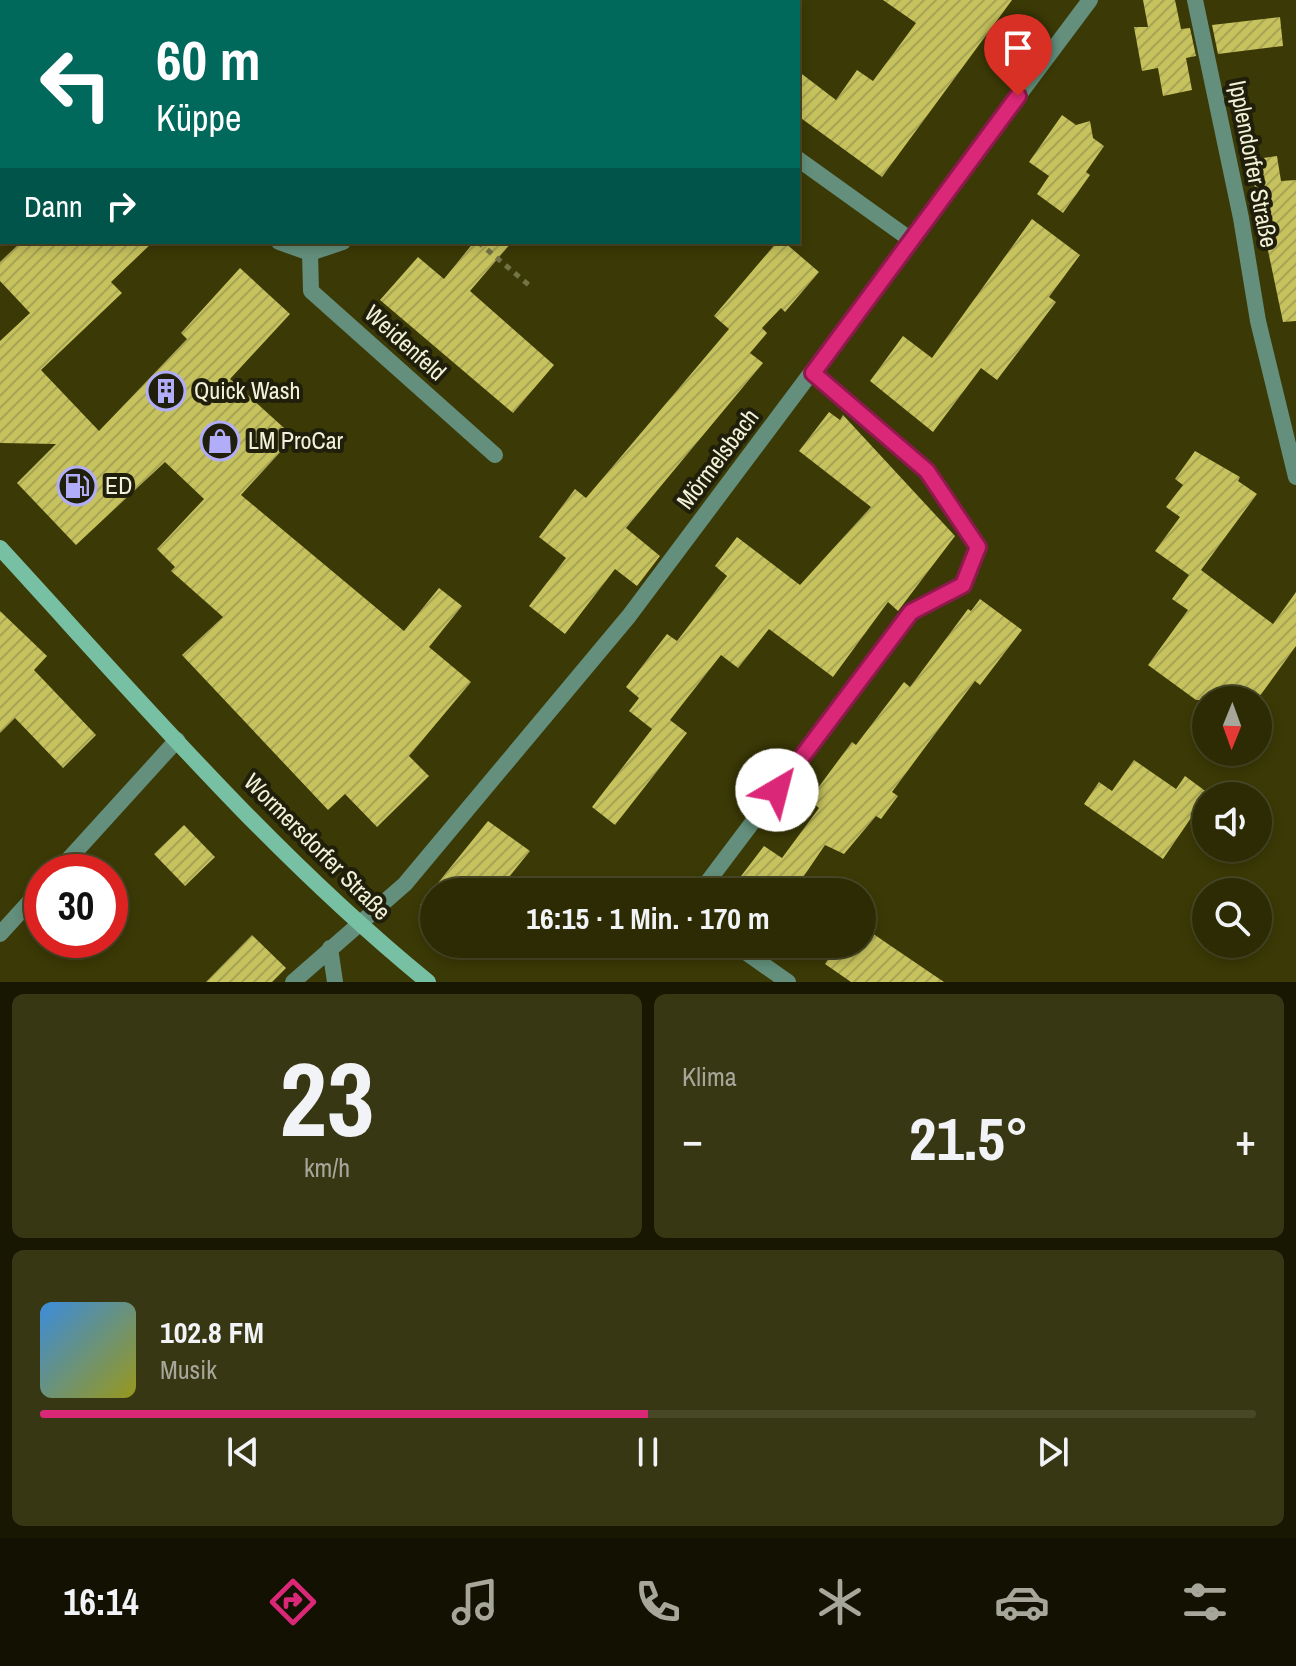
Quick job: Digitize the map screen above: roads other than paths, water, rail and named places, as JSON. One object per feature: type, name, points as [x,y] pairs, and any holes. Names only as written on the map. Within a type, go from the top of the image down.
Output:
[{"type":"main road","name":"Wormersdorfer Straße","points":[[0,548],[177,740],[361,927],[428,982]]},
{"type":"street","name":"Mörmelsbach","points":[[293,982],[330,948],[361,927],[405,884],[629,616],[1090,0]]},
{"type":"street","name":"Ipplendorfer Straße","points":[[1195,0],[1241,218],[1258,321],[1296,477]]},
{"type":"street","points":[[800,160],[911,240]]},
{"type":"street","points":[[281,244],[310,253],[337,244]]},
{"type":"street","name":"Weidenfeld","points":[[310,253],[311,291],[495,455]]},
{"type":"street","points":[[711,878],[911,612],[963,585],[978,547],[927,471],[813,373]]},
{"type":"street","points":[[73,854],[177,740]]},
{"type":"street","points":[[0,934],[24,908]]},
{"type":"street","points":[[330,948],[335,982]]},
{"type":"street","points":[[754,958],[788,982]]},
{"type":"place","name":"Quick Wash","points":[[166,391]]},
{"type":"place","name":"LM ProCar","points":[[220,441]]},
{"type":"place","name":"ED","points":[[77,486]]}]
